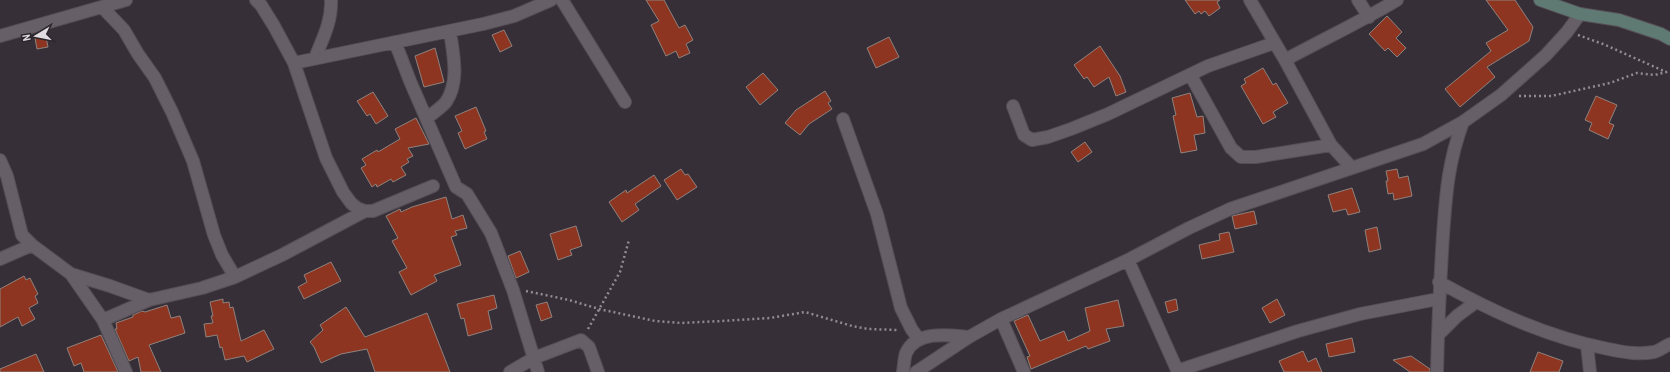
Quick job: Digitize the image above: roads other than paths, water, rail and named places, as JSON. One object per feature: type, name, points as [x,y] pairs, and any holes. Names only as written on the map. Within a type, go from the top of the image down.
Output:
[{"type":"street","points":[[0,36],[64,16],[126,0]]},
{"type":"street","points":[[256,0],[261,5],[274,26],[294,63],[326,158],[342,192],[351,203],[365,211]]},
{"type":"street","points":[[315,58],[325,35],[332,13],[331,0]]},
{"type":"street","points":[[294,63],[483,24],[514,16],[552,0]]},
{"type":"street","points":[[562,0],[625,102]]},
{"type":"street","points":[[1250,0],[1285,60],[1331,145],[1352,168]]},
{"type":"street","points":[[1358,0],[1369,16]]},
{"type":"street","points":[[1285,60],[1397,0]]},
{"type":"street","points":[[1540,0],[1580,14],[1619,20],[1661,34],[1670,39]]},
{"type":"street","points":[[102,7],[124,30],[138,54],[155,78],[172,112],[193,161],[214,235],[222,255],[235,277]]},
{"type":"street","points":[[916,372],[969,336],[1001,318],[1128,260],[1189,228],[1230,209],[1423,144],[1463,122],[1501,95],[1546,55],[1567,32],[1580,14]]},
{"type":"street","points":[[427,118],[445,102],[454,86],[454,63],[450,31]]},
{"type":"street","points":[[395,42],[456,186],[467,194],[491,233],[513,290],[538,372]]},
{"type":"street","points":[[1013,106],[1024,135],[1032,140],[1048,137],[1108,114],[1191,76],[1208,66],[1274,42]]},
{"type":"street","points":[[1191,76],[1231,148],[1241,157],[1256,157],[1331,145]]},
{"type":"street","points":[[842,119],[877,214],[901,308],[915,335],[906,354],[903,372]]},
{"type":"street","points":[[1437,372],[1439,282],[1450,164],[1463,122]]},
{"type":"street","points":[[0,160],[7,176],[22,235],[32,245],[71,274],[103,320],[126,372]]},
{"type":"street","points":[[103,320],[149,300],[202,288],[235,277],[289,251],[365,211],[380,209],[433,186]]},
{"type":"street","points":[[0,260],[32,245]]},
{"type":"street","points":[[1128,260],[1177,371],[1291,333],[1360,314],[1438,299]]},
{"type":"street","points":[[71,274],[149,300]]},
{"type":"street","points":[[1439,282],[1476,302],[1521,323],[1587,345],[1631,353],[1655,352],[1670,344]]},
{"type":"street","points":[[1438,335],[1457,316],[1476,302]]},
{"type":"street","points":[[1001,318],[1024,372]]},
{"type":"street","points":[[915,335],[969,336]]},
{"type":"street","points":[[510,372],[534,358],[581,340],[589,347],[598,372]]},
{"type":"street","points":[[1587,345],[1590,372]]}]
